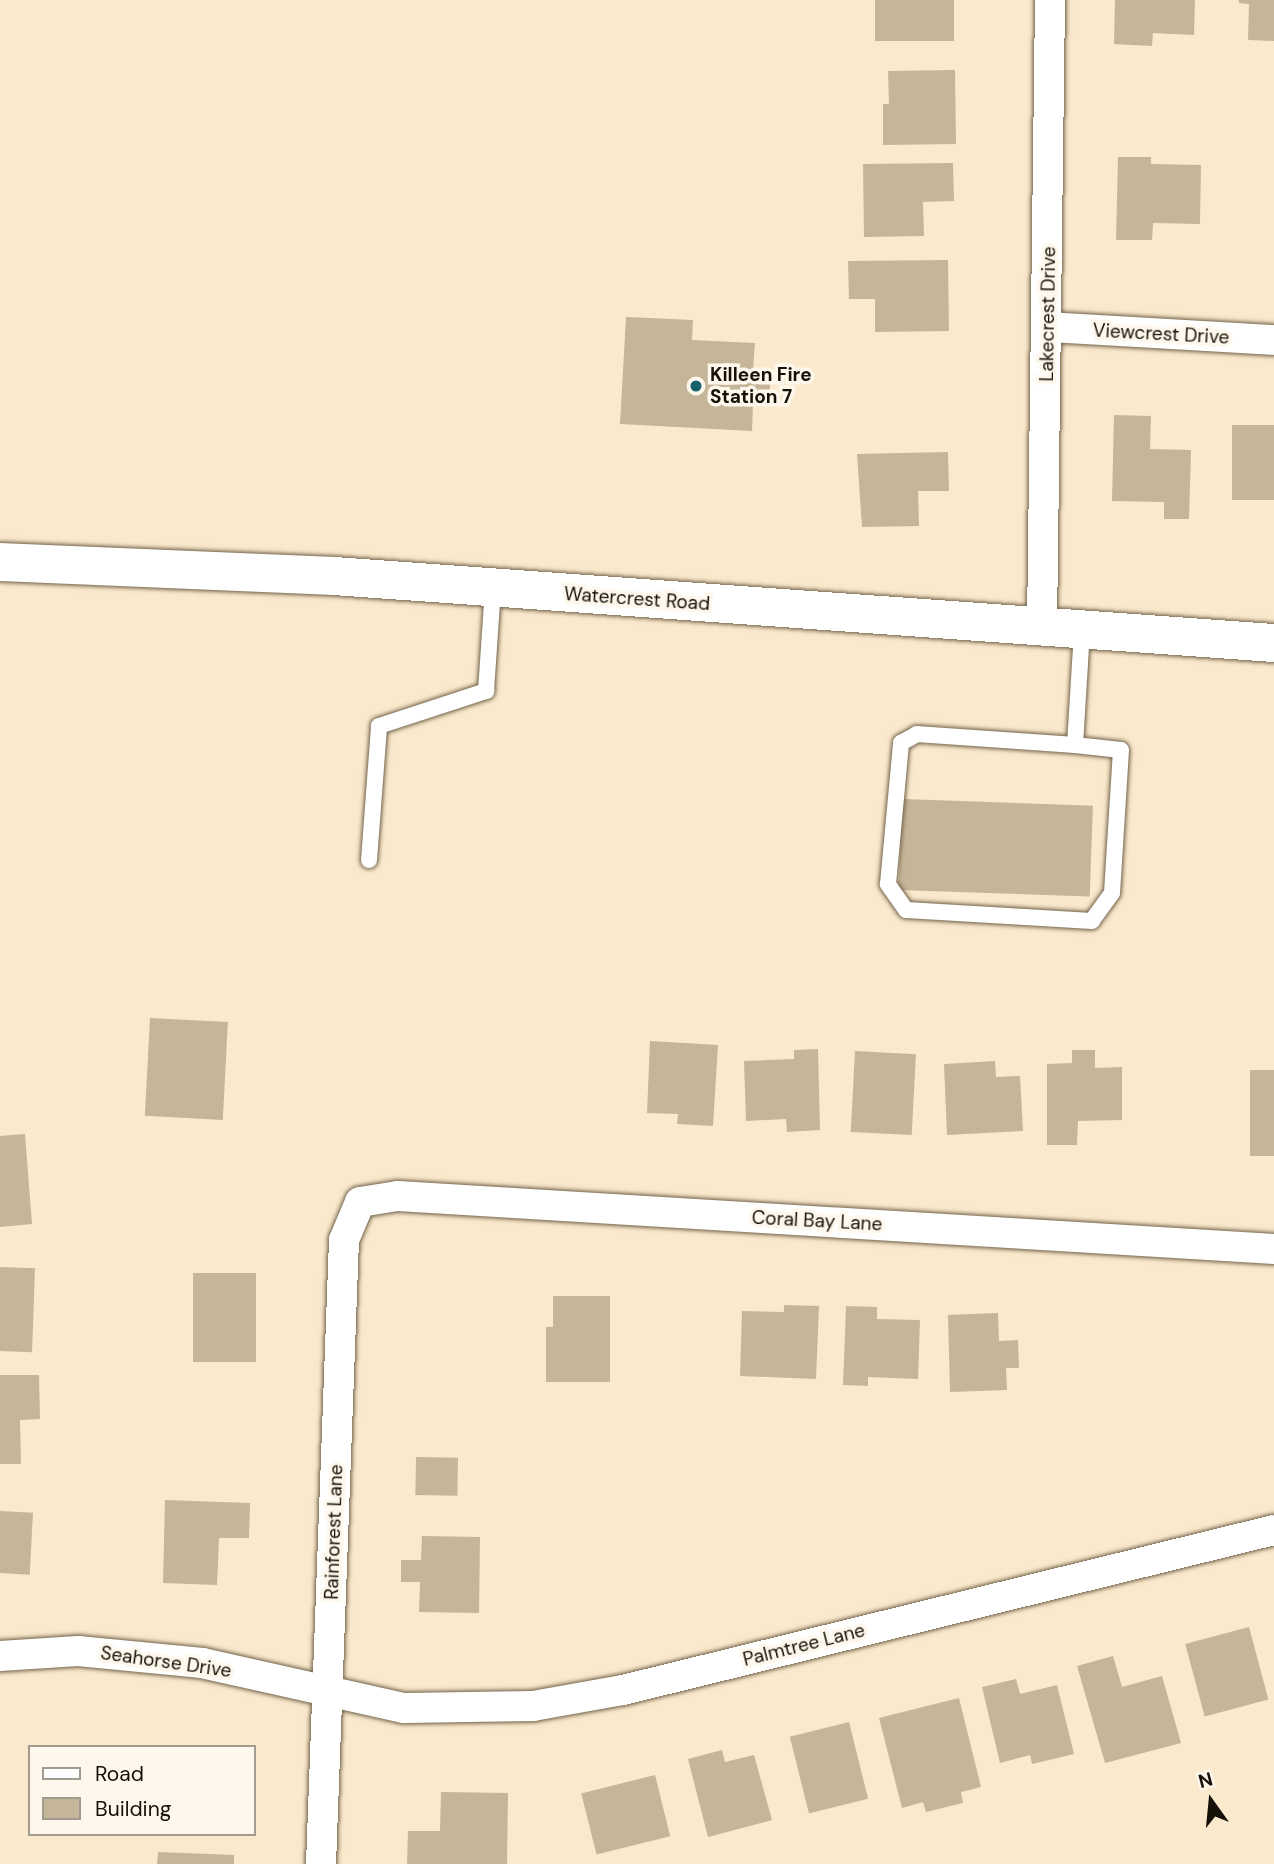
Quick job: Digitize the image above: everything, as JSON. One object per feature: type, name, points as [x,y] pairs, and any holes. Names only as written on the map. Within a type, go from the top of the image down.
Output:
[{"type":"street","name":"Lakecrest Drive","points":[[1042,628],[1048,327],[1050,0]]},
{"type":"street","name":"Viewcrest Drive","points":[[1048,327],[1274,340]]},
{"type":"street","name":"Watercrest Road","points":[[0,562],[334,576],[1274,643]]},
{"type":"street","name":"Coral Bay Lane","points":[[360,1202],[398,1195],[1274,1249]]},
{"type":"street","name":"Rainforest Lane","points":[[320,1864],[329,1692],[344,1240],[360,1202]]},
{"type":"street","name":"Palmtree Lane","points":[[329,1692],[404,1708],[533,1706],[623,1690],[1274,1530]]},
{"type":"street","name":"Seahorse Drive","points":[[0,1656],[78,1651],[139,1656],[202,1663],[329,1692]]},
{"type":"lane","points":[[369,860],[379,726],[486,691],[493,588]]},
{"type":"lane","points":[[1075,745],[1082,630]]},
{"type":"lane","points":[[917,734],[1075,745],[1121,750],[1112,893],[1092,921],[906,910],[888,884],[901,743],[917,734]]},
{"type":"building","points":[[875,0],[954,0],[954,41],[875,41]]},
{"type":"building","points":[[1115,0],[1195,0],[1194,35],[1153,33],[1152,46],[1114,44]]},
{"type":"building","points":[[1239,0],[1274,0],[1274,41],[1248,40],[1249,4],[1239,3]]},
{"type":"building","points":[[955,70],[956,144],[883,145],[883,104],[889,104],[888,71]]},
{"type":"building","points":[[1118,157],[1151,157],[1151,164],[1201,165],[1200,224],[1153,223],[1152,240],[1116,240]]},
{"type":"building","points":[[953,163],[954,201],[923,202],[924,236],[864,237],[863,164]]},
{"type":"building","points":[[948,260],[949,331],[875,332],[875,299],[849,299],[848,261]]},
{"type":"building","name":"Killeen Fire Station 7","points":[[626,317],[693,320],[692,340],[755,343],[753,369],[771,370],[769,402],[753,402],[752,431],[620,424]]},
{"type":"building","points":[[1114,415],[1151,416],[1150,449],[1191,450],[1189,519],[1164,519],[1164,502],[1112,501]]},
{"type":"building","points":[[1232,425],[1274,425],[1274,500],[1232,500]]},
{"type":"building","points":[[948,452],[949,491],[918,491],[919,526],[862,527],[857,454]]},
{"type":"building","points":[[902,799],[1093,806],[1090,897],[899,890]]},
{"type":"building","points":[[150,1018],[228,1022],[223,1120],[145,1116]]},
{"type":"building","points":[[650,1041],[718,1045],[713,1126],[677,1124],[678,1114],[647,1113]]},
{"type":"building","points":[[818,1049],[820,1130],[787,1132],[786,1119],[746,1121],[744,1061],[794,1059],[794,1050]]},
{"type":"building","points":[[1072,1050],[1095,1050],[1095,1068],[1122,1067],[1122,1120],[1078,1121],[1077,1145],[1047,1145],[1047,1064],[1072,1063]]},
{"type":"building","points":[[855,1051],[916,1054],[912,1135],[851,1132]]},
{"type":"building","points":[[995,1061],[996,1077],[1020,1076],[1023,1131],[947,1135],[944,1064]]},
{"type":"building","points":[[1250,1070],[1274,1070],[1274,1156],[1250,1156]]},
{"type":"building","points":[[25,1134],[32,1224],[0,1227],[0,1136]]},
{"type":"building","points":[[0,1267],[35,1268],[32,1352],[0,1351]]},
{"type":"building","points":[[193,1273],[256,1273],[256,1362],[193,1362]]},
{"type":"building","points":[[553,1296],[610,1296],[610,1382],[546,1382],[546,1327],[553,1327]]},
{"type":"building","points":[[784,1305],[819,1306],[816,1379],[740,1376],[742,1311],[784,1312]]},
{"type":"building","points":[[846,1306],[877,1307],[877,1319],[920,1320],[918,1379],[868,1377],[868,1386],[843,1385]]},
{"type":"building","points":[[998,1313],[999,1341],[1018,1340],[1019,1368],[1006,1368],[1007,1390],[950,1392],[948,1315]]},
{"type":"building","points":[[0,1375],[39,1375],[40,1419],[20,1420],[21,1464],[0,1464]]},
{"type":"building","points":[[416,1457],[458,1458],[457,1496],[415,1495]]},
{"type":"building","points":[[165,1500],[250,1503],[249,1538],[219,1538],[217,1585],[163,1583]]},
{"type":"building","points":[[0,1511],[33,1513],[30,1575],[0,1573]]},
{"type":"building","points":[[422,1536],[480,1537],[479,1613],[419,1612],[420,1582],[401,1582],[401,1560],[421,1560]]},
{"type":"building","points":[[1249,1627],[1268,1699],[1205,1717],[1185,1644]]},
{"type":"building","points":[[1113,1656],[1122,1687],[1162,1676],[1181,1743],[1105,1763],[1077,1666]]},
{"type":"building","points":[[1016,1679],[1020,1694],[1057,1685],[1074,1754],[1032,1764],[1030,1755],[1000,1763],[982,1687]]},
{"type":"building","points":[[959,1698],[981,1787],[961,1792],[963,1803],[926,1812],[923,1802],[902,1808],[879,1718]]},
{"type":"building","points":[[849,1722],[868,1799],[809,1813],[790,1737]]},
{"type":"building","points":[[722,1750],[725,1762],[754,1755],[772,1820],[708,1837],[688,1759]]},
{"type":"building","points":[[655,1775],[670,1836],[596,1855],[581,1793]]},
{"type":"building","points":[[441,1792],[508,1793],[507,1864],[407,1864],[408,1831],[440,1831]]},
{"type":"building","points":[[158,1852],[234,1855],[234,1864],[157,1864]]},
{"type":"place","name":"Killeen Fire Station 7","points":[[696,386]]}]
